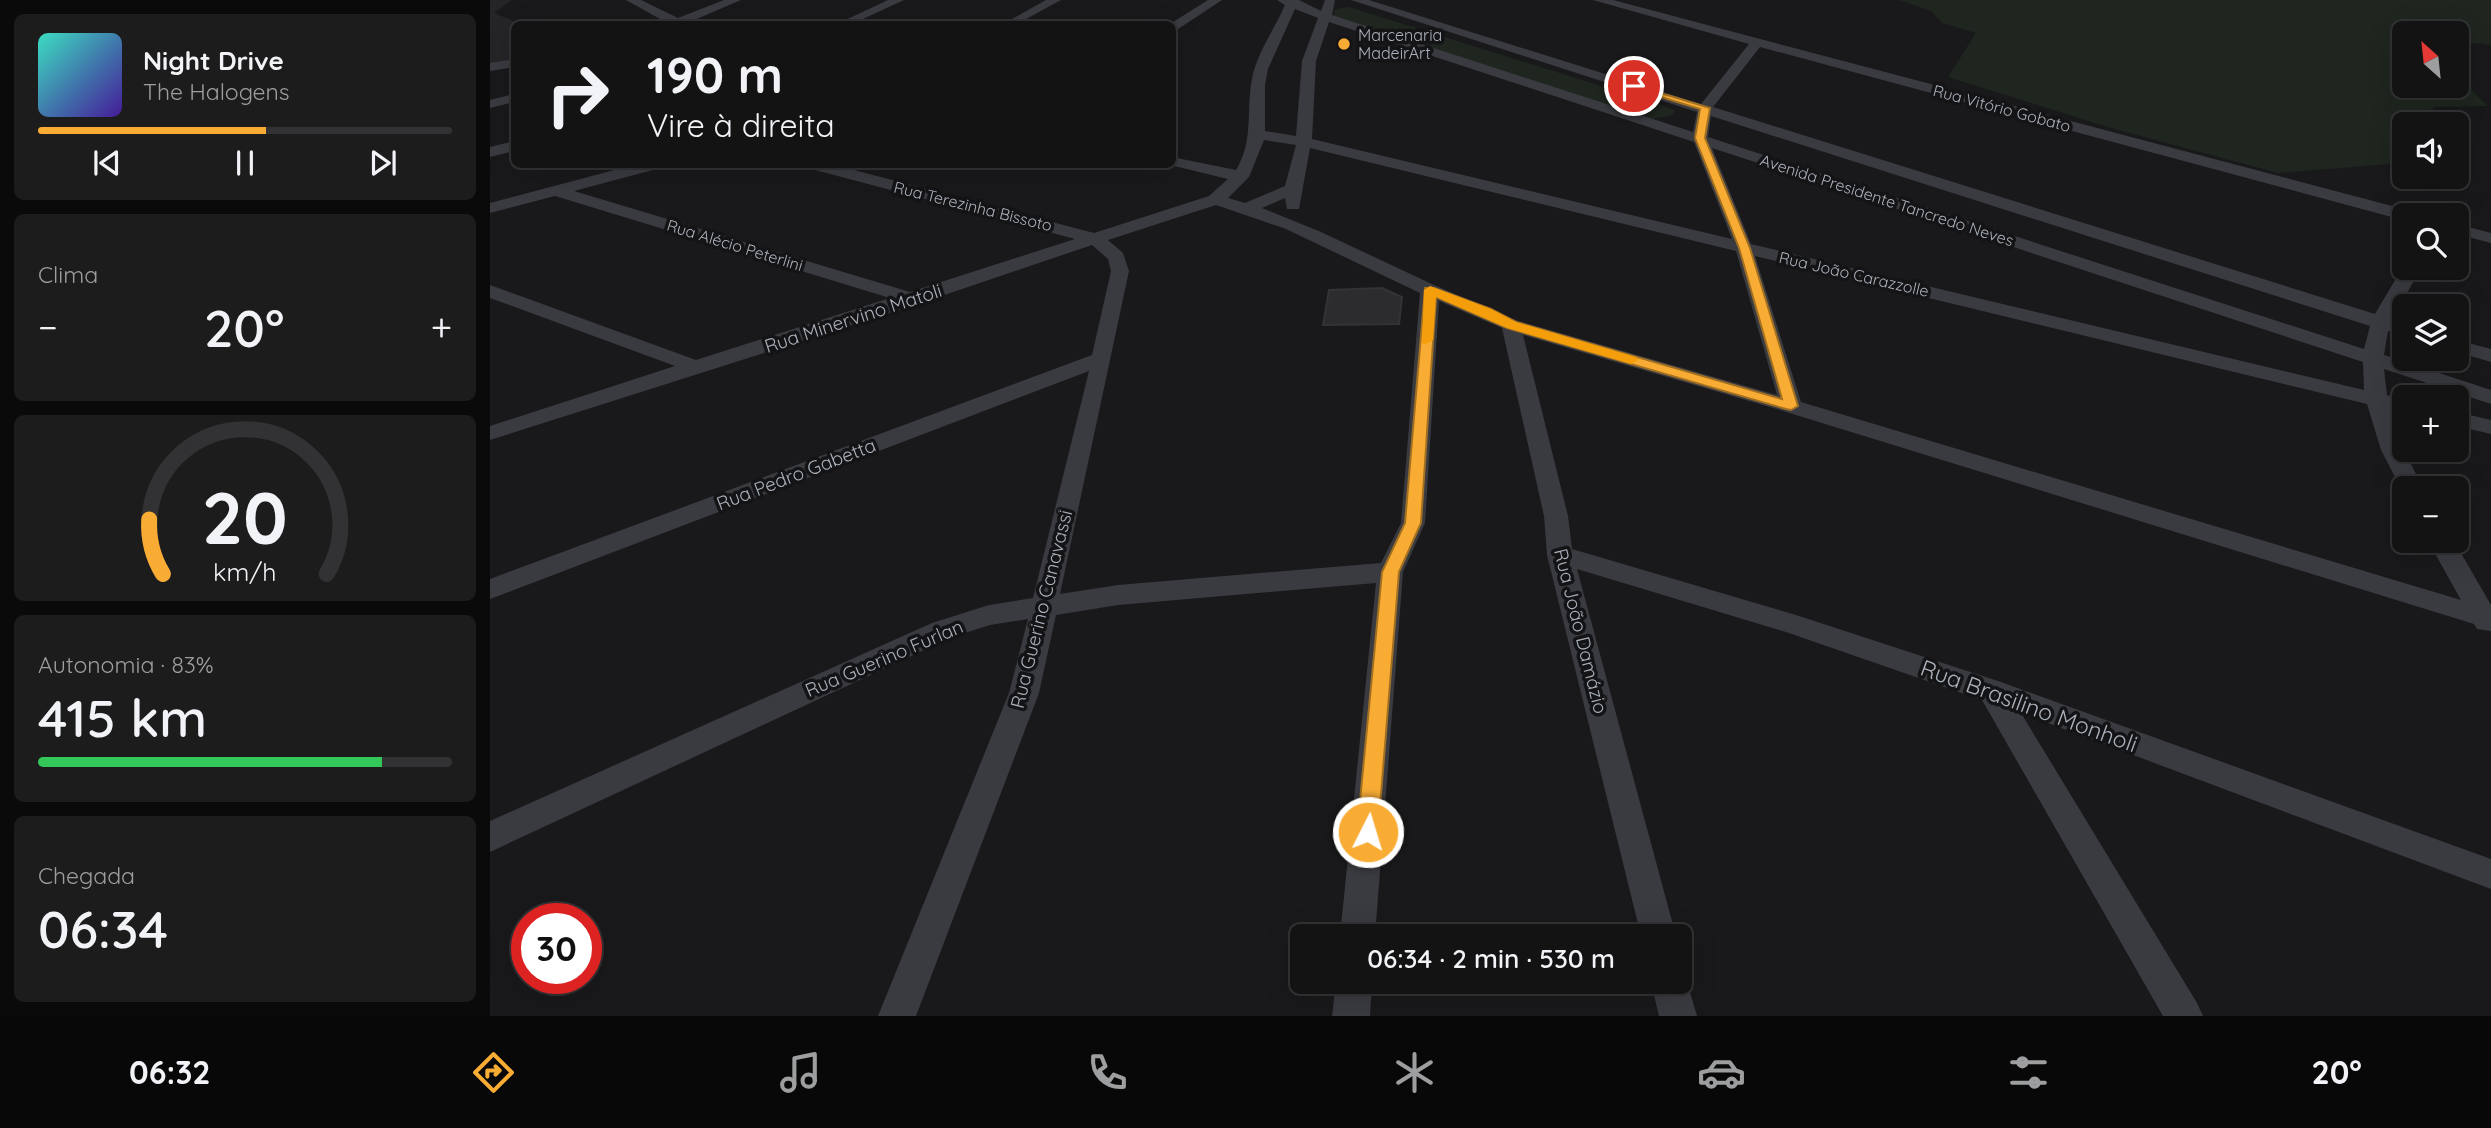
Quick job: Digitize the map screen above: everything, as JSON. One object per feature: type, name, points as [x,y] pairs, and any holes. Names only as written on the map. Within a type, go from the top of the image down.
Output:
[{"type":"street","points":[[632,0],[670,21]]},
{"type":"street","points":[[683,21],[735,0]]},
{"type":"street","points":[[851,21],[898,0]]},
{"type":"street","points":[[1015,21],[1055,0]]},
{"type":"street","points":[[1176,26],[1216,0]]},
{"type":"street","name":"Avenida Presidente Tancredo Neves","points":[[1357,0],[2392,326]]},
{"type":"street","name":"Rua Vitório Gobato","points":[[1599,0],[2392,212]]},
{"type":"street","points":[[1214,200],[1247,169],[1257,134],[1257,92],[1261,69],[1290,1]]},
{"type":"street","name":"Avenida Presidente Tancredo Neves","points":[[1290,1],[1327,8],[1700,138],[2491,397]]},
{"type":"street","points":[[1293,223],[1293,188],[1304,142],[1309,61],[1327,8]]},
{"type":"street","points":[[1756,44],[1705,108],[1700,138],[1744,248],[1791,406]]},
{"type":"street","points":[[490,67],[511,64]]},
{"type":"street","points":[[490,104],[511,99]]},
{"type":"street","name":"Rua João Carazzolle","points":[[1257,134],[1304,142],[2392,403]]},
{"type":"street","points":[[490,152],[511,147]]},
{"type":"street","points":[[1298,168],[1347,153]]},
{"type":"street","points":[[1176,163],[1241,177]]},
{"type":"street","points":[[490,208],[643,168]]},
{"type":"street","name":"Rua Terezinha Bissoto","points":[[825,168],[1095,239]]},
{"type":"street","points":[[1246,208],[1293,188]]},
{"type":"street","name":"Rua Alécio Peterlini","points":[[556,191],[914,299]]},
{"type":"street","points":[[1214,200],[1293,223],[1430,290],[1487,312],[1511,325],[1791,406],[2488,622]]},
{"type":"street","name":"Rua Minervino Matoli","points":[[490,433],[914,299],[1214,200]]},
{"type":"street","points":[[2469,232],[2491,238]]},
{"type":"street","name":"Rua Guerino Canavassi","points":[[897,1016],[1024,693],[1120,271],[1117,257],[1095,239]]},
{"type":"street","points":[[2405,280],[2381,323],[2371,358],[2382,421],[2406,476]]},
{"type":"street","points":[[1359,924],[1390,572],[1413,523],[1430,290]]},
{"type":"street","points":[[490,291],[696,367]]},
{"type":"street","name":"Rua João Damázio","points":[[1511,325],[1556,516],[1560,555],[1655,924]]},
{"type":"street","points":[[2469,350],[2491,356]]},
{"type":"street","name":"Rua Pedro Gabetta","points":[[490,589],[1102,359]]},
{"type":"street","points":[[2469,422],[2491,427]]},
{"type":"street","points":[[2448,553],[2488,622]]},
{"type":"street","name":"Rua Brasilino Monholi","points":[[1560,555],[1664,583],[1991,690],[2491,874]]},
{"type":"street","name":"Rua Guerino Furlan","points":[[490,837],[942,629],[989,615],[1118,595],[1390,572]]},
{"type":"street","points":[[1991,690],[2184,1016]]},
{"type":"street","points":[[1351,1016],[1353,994]]},
{"type":"street","points":[[1672,994],[1678,1016]]},
{"type":"shaded area","points":[[490,0],[512,0],[494,13],[514,21],[511,21],[511,60],[490,64]]},
{"type":"shaded area","points":[[1899,0],[2491,0],[2491,45],[2469,45],[2469,21],[2392,21],[2392,98],[2469,98],[2469,88],[2488,106],[2433,107],[2433,112],[2392,112],[2392,164],[2278,173],[2111,128],[1948,77],[1976,33],[1942,23],[1931,11]]},
{"type":"shaded area","points":[[1349,7],[1676,111],[1670,116],[1651,119],[1334,16],[1335,9]]},
{"type":"building","points":[[1382,288],[1402,297],[1399,324],[1323,325],[1329,290]]},
{"type":"slow traffic","points":[[1426,340],[1430,290],[1487,312],[1511,325],[1631,360]]},
{"type":"place","name":"Marcenaria MadeirArt","points":[[1344,44]]},
{"type":"route","points":[[1368,832],[1390,572],[1413,523],[1430,290],[1487,312],[1511,325],[1791,406],[1744,248],[1700,138],[1705,108],[1634,86]]}]
